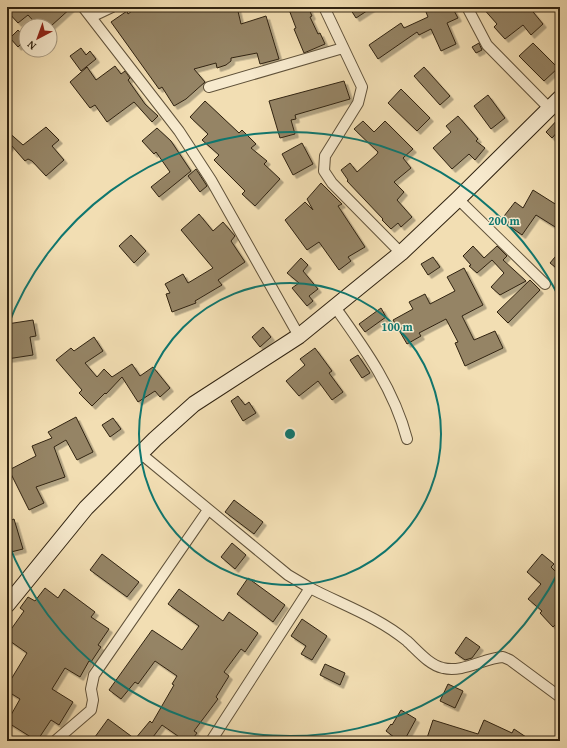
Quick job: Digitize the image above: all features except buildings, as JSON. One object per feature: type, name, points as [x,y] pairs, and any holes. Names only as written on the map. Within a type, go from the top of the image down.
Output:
[{"type":"main road","points":[[7,605],[86,508],[140,453],[194,404],[299,336],[401,252],[458,199],[555,103]]},
{"type":"street","points":[[83,7],[187,143],[211,180],[299,336]]},
{"type":"street","points":[[91,17],[112,7]]},
{"type":"street","points":[[324,7],[362,87],[362,94],[358,104],[325,156],[324,171],[332,183],[401,252]]},
{"type":"street","points":[[467,7],[487,45],[555,103]]},
{"type":"street","points":[[209,87],[343,48]]},
{"type":"street","points":[[458,199],[545,284]]},
{"type":"street","points":[[335,307],[365,348],[387,386],[400,414],[407,438]]},
{"type":"street","points":[[140,453],[193,495],[208,510],[288,575],[330,599],[368,615],[395,632],[436,666],[450,669],[503,657],[510,660],[560,697]]},
{"type":"street","points":[[55,741],[91,710],[93,700],[91,689],[94,675],[208,510]]},
{"type":"street","points":[[211,741],[310,588]]}]
